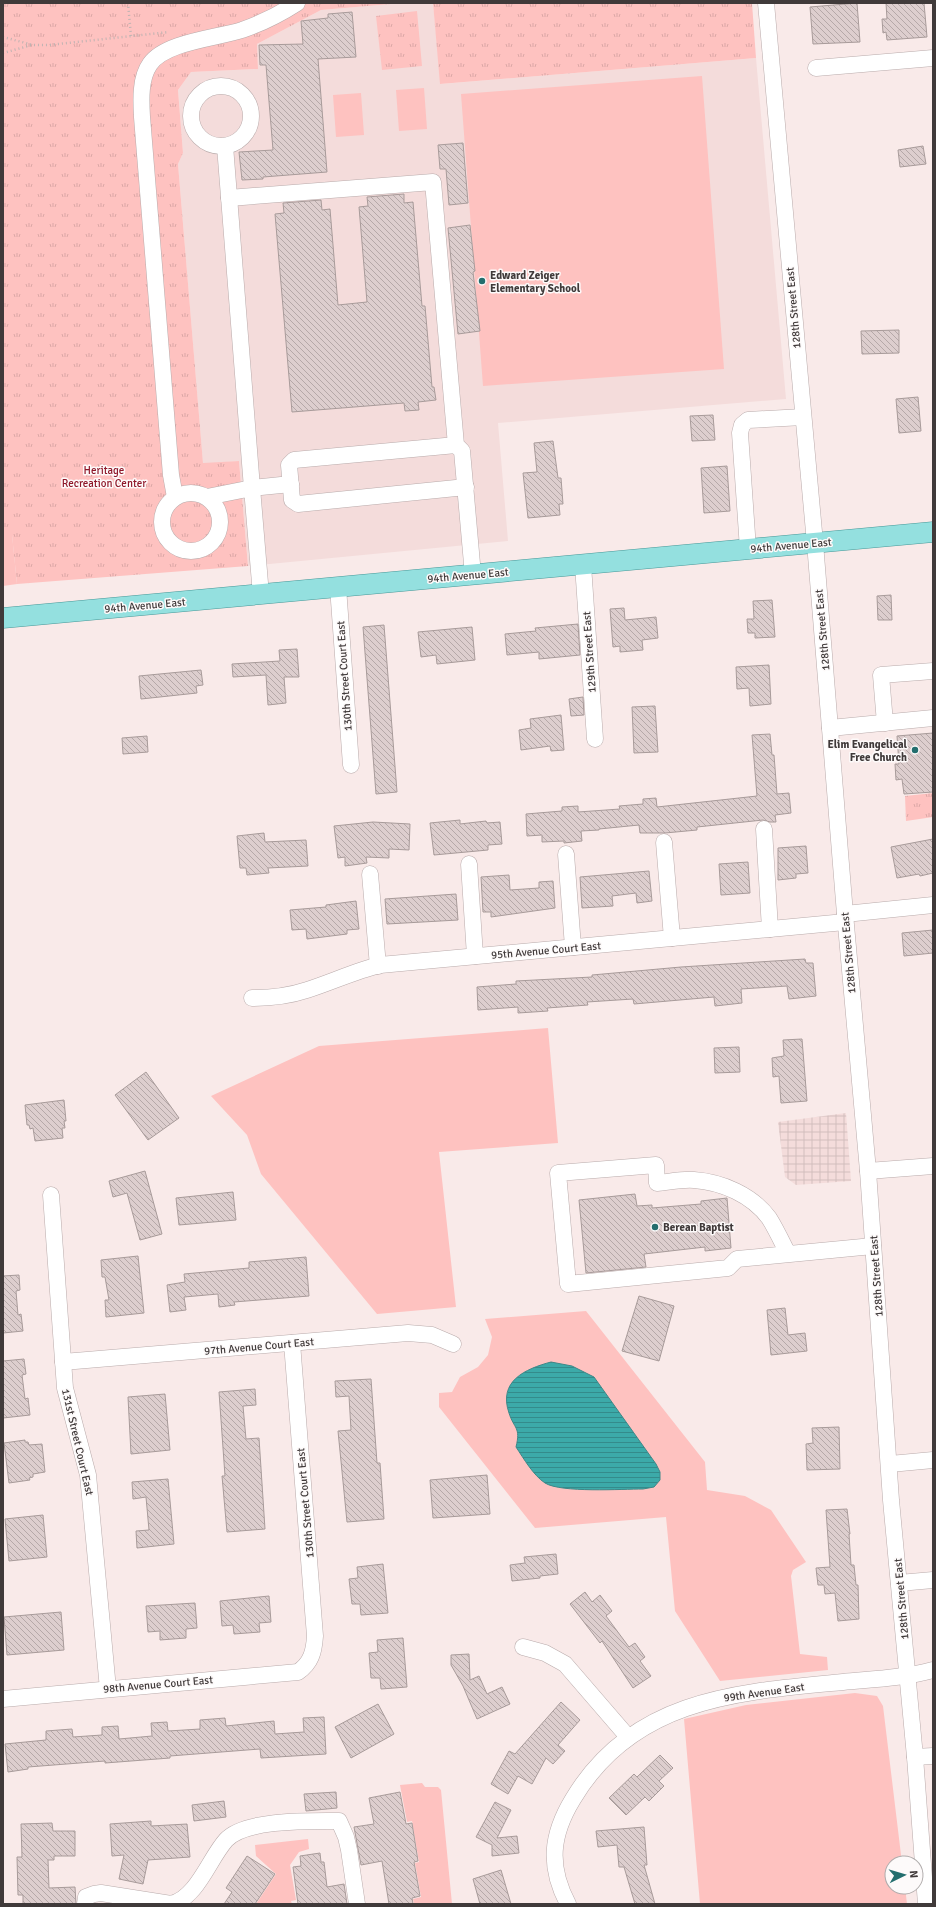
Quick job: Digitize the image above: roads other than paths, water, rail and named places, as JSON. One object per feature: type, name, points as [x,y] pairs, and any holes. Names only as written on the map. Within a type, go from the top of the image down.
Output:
[{"type":"main road","name":"94th Avenue East","points":[[3,618],[933,532]]},
{"type":"street","points":[[175,497],[171,475],[141,105],[146,70],[155,58],[168,49],[216,38],[259,24],[297,3]]},
{"type":"street","name":"128th Street East","points":[[766,3],[815,543],[845,918],[868,1171],[899,1583],[915,1757],[926,1904]]},
{"type":"street","points":[[816,68],[933,58]]},
{"type":"street","points":[[225,146],[261,594]]},
{"type":"street","points":[[229,198],[433,182],[456,445],[462,451],[473,575]]},
{"type":"street","points":[[748,549],[740,434],[742,425],[748,420],[803,416]]},
{"type":"street","points":[[456,445],[294,460],[289,465],[292,500],[298,504],[466,487]]},
{"type":"street","points":[[206,497],[252,488],[291,484]]},
{"type":"street","points":[[190,492],[206,497],[213,502],[219,513],[220,526],[218,534],[208,546],[192,551],[176,547],[164,535],[162,518],[166,506],[175,497],[190,492]]},
{"type":"street","name":"129th Street East","points":[[583,565],[595,739]]},
{"type":"street","name":"130th Street Court East","points":[[338,587],[351,765]]},
{"type":"street","points":[[885,723],[881,675],[933,671]]},
{"type":"street","points":[[830,728],[933,718]]},
{"type":"street","points":[[764,829],[770,929]]},
{"type":"street","points":[[664,842],[672,938]]},
{"type":"street","points":[[566,854],[573,947]]},
{"type":"street","points":[[469,864],[475,956]]},
{"type":"street","points":[[370,874],[378,966]]},
{"type":"street","name":"95th Avenue Court East","points":[[252,998],[285,995],[306,990],[356,971],[378,966],[770,929],[933,905]]},
{"type":"street","points":[[788,1254],[768,1217],[757,1206],[739,1193],[721,1185],[692,1180],[657,1183],[656,1164],[558,1173],[568,1284],[728,1268],[737,1258],[788,1254],[873,1246]]},
{"type":"street","points":[[868,1171],[933,1166]]},
{"type":"street","name":"131st Street Court East","points":[[51,1195],[63,1362],[67,1395],[88,1475],[108,1689]]},
{"type":"street","name":"97th Avenue Court East","points":[[63,1362],[408,1333],[432,1335],[453,1344]]},
{"type":"street","name":"130th Street Court East","points":[[292,1343],[315,1636],[312,1656],[309,1661]]},
{"type":"street","points":[[890,1464],[933,1460]]},
{"type":"street","points":[[899,1583],[933,1580]]},
{"type":"street","points":[[523,1647],[545,1653],[565,1664],[628,1737]]},
{"type":"street","name":"98th Avenue Court East","points":[[3,1699],[298,1672],[309,1661]]},
{"type":"street","name":"99th Avenue East","points":[[568,1904],[558,1882],[554,1858],[556,1835],[561,1820],[586,1779],[599,1764],[628,1737],[667,1714],[687,1706],[725,1696],[786,1688],[908,1676],[933,1670]]},
{"type":"street","points":[[915,1757],[933,1756]]},
{"type":"street","points":[[85,1904],[86,1897],[101,1893],[171,1904],[184,1898],[201,1878],[226,1840],[236,1833],[268,1824],[339,1822],[350,1850],[357,1904]]},
{"type":"water","points":[[551,1362],[572,1366],[594,1377],[656,1464],[660,1472],[660,1480],[654,1487],[643,1489],[607,1490],[564,1488],[545,1483],[533,1471],[516,1447],[518,1436],[509,1413],[507,1393],[516,1378],[523,1373],[532,1368]]},
{"type":"place","name":"Edward Zeiger Elementary School","points":[[482,281]]},
{"type":"place","name":"Elim Evangelical Free Church","points":[[915,750]]},
{"type":"place","name":"Berean Baptist","points":[[655,1227]]},
{"type":"park label","name":"Heritage Recreation Center","points":[[104,476]]}]
